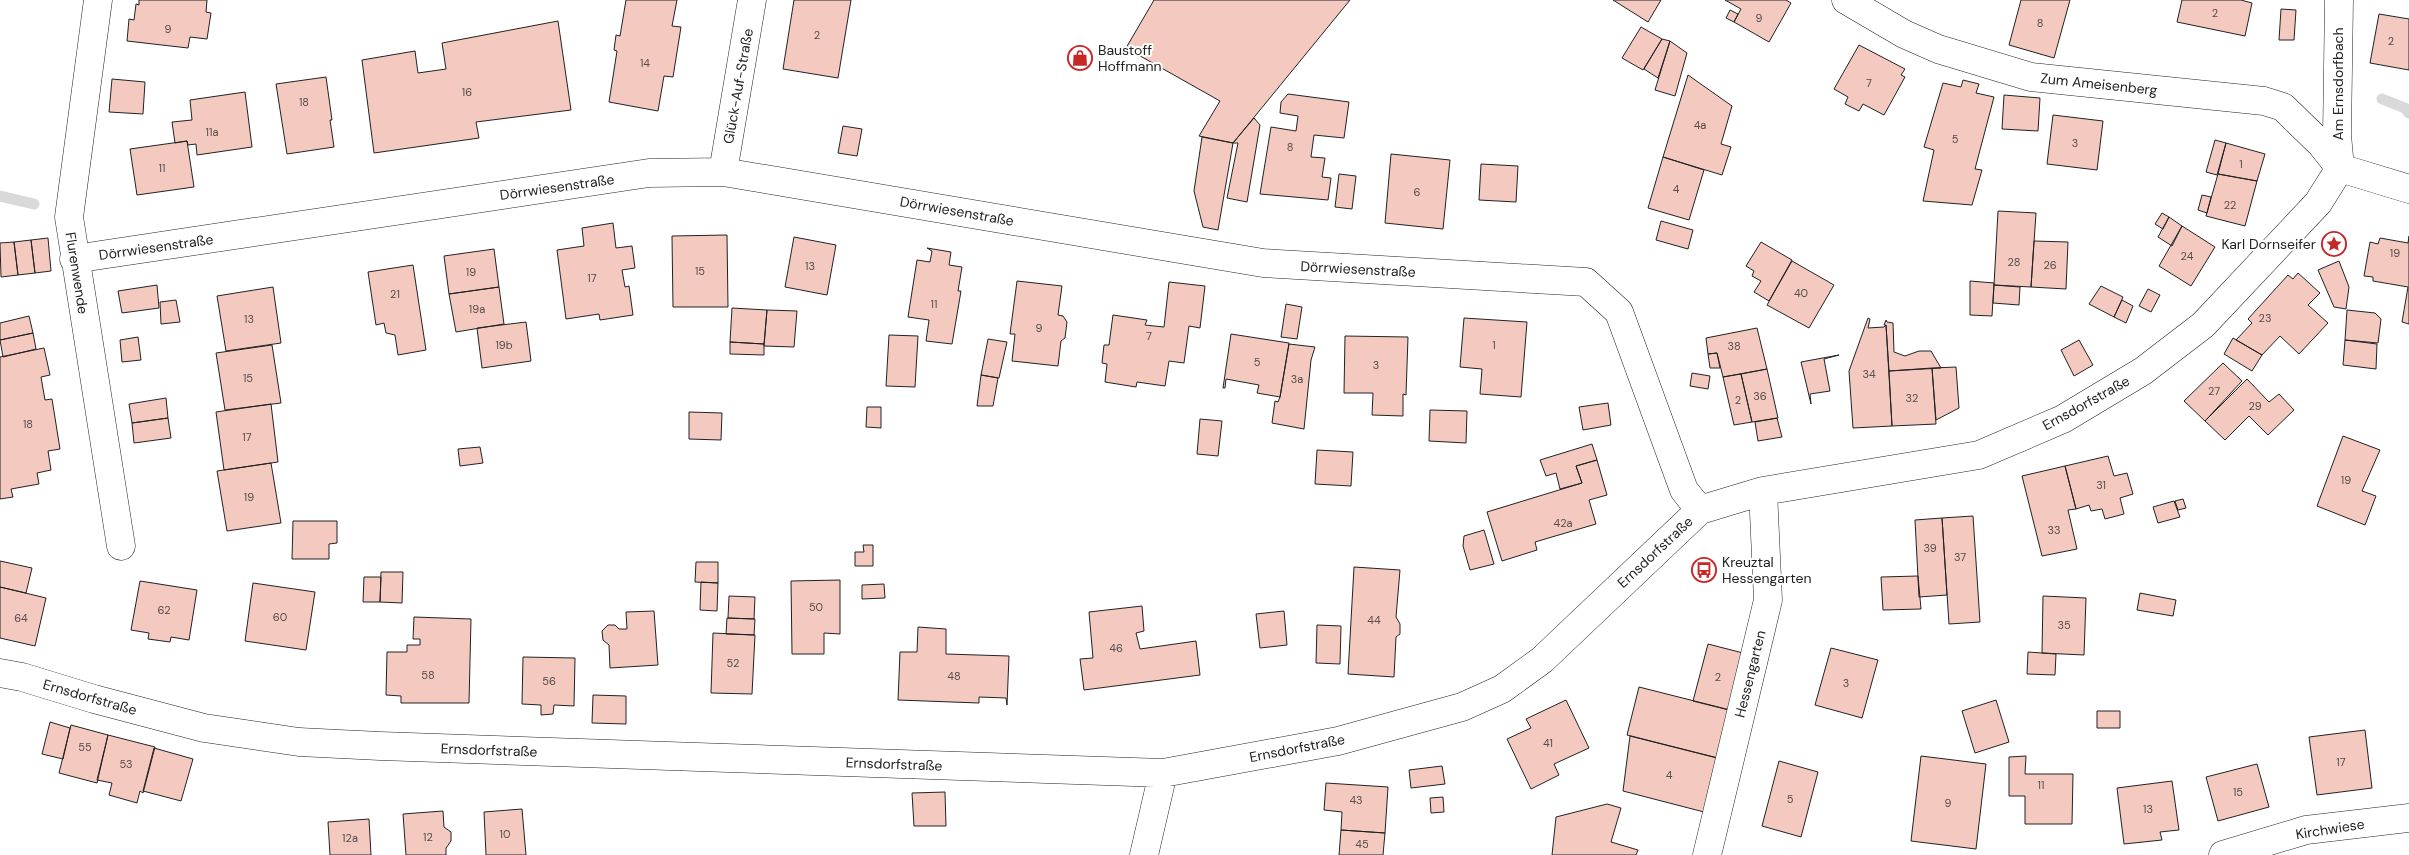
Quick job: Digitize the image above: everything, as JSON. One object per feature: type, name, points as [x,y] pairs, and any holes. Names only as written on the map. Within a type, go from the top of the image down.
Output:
[{"type":"street","name":"Flurenwende","points":[[98,0],[68,217],[121,546]]},
{"type":"street","name":"Glück-Auf-Straße","points":[[723,172],[752,0]]},
{"type":"street","name":"Zum Ameisenberg","points":[[1846,0],[1904,34],[1938,49],[2031,77],[2264,101],[2283,107],[2321,144],[2340,168]]},
{"type":"street","name":"Am Ernsdorfbach","points":[[2339,0],[2337,135],[2340,168]]},
{"type":"street","points":[[2340,168],[2409,189]]},
{"type":"street","name":"Ernsdorfstraße","points":[[0,673],[22,677],[94,700],[204,728],[299,742],[1163,773],[1338,740],[1462,706],[1502,689],[1542,660],[1700,510],[1763,491],[1979,455],[2063,419],[2142,372],[2203,325],[2318,203],[2340,168]]},
{"type":"street","name":"Dörrwiesenstraße","points":[[74,259],[649,174],[723,172],[1263,263],[1586,282],[1618,312],[1684,490],[1700,510]]},
{"type":"street","name":"Hessengarten","points":[[1707,855],[1768,600],[1763,491]]},
{"type":"street","points":[[1144,855],[1163,773]]},
{"type":"street","name":"Kirchwiese","points":[[2223,855],[2306,830],[2409,818]]},
{"type":"building","points":[[139,0],[207,0],[206,12],[211,13],[207,39],[190,37],[188,48],[127,41],[129,19],[134,20],[136,4],[139,5]]},
{"type":"building","points":[[626,0],[677,0],[672,26],[681,27],[673,77],[664,76],[658,111],[609,102],[617,51],[614,50],[616,35],[620,36]]},
{"type":"building","points":[[794,0],[851,0],[838,78],[783,69]]},
{"type":"building","points":[[1154,0],[1350,0],[1233,143],[1199,136],[1220,101],[1126,48]]},
{"type":"building","points":[[1613,0],[1661,0],[1648,22]]},
{"type":"building","points":[[1725,0],[1786,0],[1791,3],[1769,42],[1734,22],[1741,9]]},
{"type":"building","points":[[2021,0],[2070,0],[2054,58],[2009,45]]},
{"type":"building","points":[[2182,0],[2241,0],[2252,3],[2245,36],[2177,22]]},
{"type":"building","points":[[2281,9],[2296,10],[2294,40],[2279,40]]},
{"type":"building","points":[[1730,10],[1738,14],[1734,22],[1726,18]]},
{"type":"building","points":[[2379,14],[2409,19],[2409,70],[2370,63]]},
{"type":"building","points":[[558,21],[571,110],[476,122],[479,138],[374,153],[362,60],[415,51],[418,73],[446,69],[442,43]]},
{"type":"building","points":[[1641,27],[1662,39],[1643,70],[1622,58]]},
{"type":"building","points":[[1662,39],[1670,41],[1658,78],[1644,69]]},
{"type":"building","points":[[1670,41],[1687,53],[1675,96],[1655,90]]},
{"type":"building","points":[[1859,45],[1905,69],[1901,75],[1905,77],[1884,115],[1863,104],[1859,111],[1845,104],[1848,97],[1834,89]]},
{"type":"building","points":[[1688,75],[1732,106],[1721,144],[1731,147],[1722,175],[1663,157]]},
{"type":"building","points":[[326,77],[334,147],[287,154],[276,84]]},
{"type":"building","points":[[112,79],[145,82],[143,114],[109,112]]},
{"type":"building","points":[[1963,80],[1979,84],[1976,93],[1994,97],[1975,169],[1982,170],[1972,205],[1923,201],[1934,150],[1924,147],[1943,83],[1961,87]]},
{"type":"building","points":[[245,92],[252,147],[197,155],[196,144],[188,145],[187,141],[175,143],[172,122],[192,120],[190,100]]},
{"type":"building","points":[[1288,94],[1349,102],[1344,138],[1314,135],[1311,157],[1325,158],[1322,177],[1331,178],[1328,200],[1260,194],[1271,127],[1296,131],[1298,116],[1280,113],[1281,102]]},
{"type":"building","points":[[2004,95],[2040,98],[2038,131],[2002,129]]},
{"type":"building","points":[[2053,115],[2103,121],[2097,170],[2047,164]]},
{"type":"building","points":[[1254,118],[1260,125],[1247,202],[1227,198],[1238,143],[1233,143]]},
{"type":"building","points":[[843,126],[862,129],[857,156],[838,153]]},
{"type":"building","points":[[1202,137],[1233,143],[1218,230],[1203,227],[1194,191]]},
{"type":"building","points":[[2215,140],[2226,143],[2217,175],[2206,172]]},
{"type":"building","points":[[187,141],[194,187],[137,195],[130,149]]},
{"type":"building","points":[[2226,143],[2265,154],[2257,181],[2218,174]]},
{"type":"building","points":[[1391,154],[1450,160],[1443,229],[1385,223]]},
{"type":"building","points":[[1663,157],[1704,170],[1689,220],[1648,208]]},
{"type":"building","points":[[1481,164],[1518,166],[1516,202],[1479,200]]},
{"type":"building","points":[[1339,174],[1356,176],[1352,209],[1335,207]]},
{"type":"building","points":[[2218,174],[2257,181],[2245,226],[2206,216]]},
{"type":"building","points":[[2202,195],[2211,197],[2207,213],[2198,210]]},
{"type":"building","points":[[1998,211],[2036,213],[2031,287],[1994,285]]},
{"type":"building","points":[[2162,213],[2169,217],[2163,229],[2155,224]]},
{"type":"building","points":[[2169,217],[2182,226],[2172,246],[2158,237]]},
{"type":"building","points":[[1661,221],[1693,230],[1688,249],[1656,240]]},
{"type":"building","points":[[613,223],[616,248],[632,246],[635,268],[622,270],[625,287],[629,286],[633,315],[600,320],[599,314],[566,319],[557,250],[584,246],[582,228]]},
{"type":"building","points":[[2182,226],[2215,247],[2191,286],[2159,266]]},
{"type":"building","points":[[727,235],[728,307],[673,307],[672,236]]},
{"type":"building","points":[[2409,236],[2409,324],[2402,322],[2408,287],[2373,281],[2373,277],[2364,276],[2370,242],[2378,244],[2380,238],[2408,243]]},
{"type":"building","points":[[794,237],[836,245],[827,295],[785,287]]},
{"type":"building","points":[[48,238],[51,271],[35,273],[31,240]]},
{"type":"building","points":[[31,240],[35,273],[18,275],[14,242]]},
{"type":"building","points":[[2034,241],[2068,242],[2066,289],[2031,287]]},
{"type":"building","points":[[14,242],[18,275],[1,277],[0,243]]},
{"type":"building","points":[[1761,242],[1792,260],[1769,301],[1754,292],[1761,281],[1752,276],[1754,271],[1746,266]]},
{"type":"building","points":[[927,248],[951,252],[949,265],[962,267],[958,291],[961,291],[952,344],[926,341],[929,320],[908,317],[917,260],[930,262],[932,251]]},
{"type":"building","points":[[494,249],[499,287],[449,294],[444,256]]},
{"type":"building","points":[[1792,261],[1834,285],[1809,328],[1767,305]]},
{"type":"building","points":[[2339,261],[2349,287],[2346,309],[2334,307],[2318,270]]},
{"type":"building","points":[[413,265],[426,350],[398,355],[395,335],[386,333],[384,323],[376,325],[368,272]]},
{"type":"building","points":[[2298,273],[2320,293],[2308,305],[2328,323],[2299,354],[2280,336],[2262,355],[2236,340],[2252,323],[2248,319],[2288,275],[2293,279]]},
{"type":"building","points":[[1017,281],[1062,286],[1058,315],[1063,316],[1067,322],[1065,338],[1061,341],[1058,366],[1012,361],[1015,334],[1010,334]]},
{"type":"building","points":[[1970,281],[1994,283],[1992,316],[1970,315]]},
{"type":"building","points":[[1169,282],[1205,286],[1200,328],[1189,326],[1184,363],[1169,361],[1165,386],[1137,382],[1136,387],[1105,382],[1107,364],[1102,363],[1104,345],[1109,345],[1113,315],[1147,320],[1145,325],[1164,327]]},
{"type":"building","points":[[157,285],[159,308],[122,313],[118,291]]},
{"type":"building","points":[[1994,285],[2020,287],[2019,305],[1993,303]]},
{"type":"building","points":[[2101,286],[2123,297],[2114,317],[2089,304]]},
{"type":"building","points":[[273,287],[281,343],[226,351],[217,296]]},
{"type":"building","points":[[499,287],[504,324],[456,332],[449,294]]},
{"type":"building","points":[[2148,289],[2160,295],[2151,312],[2139,306]]},
{"type":"building","points":[[176,300],[180,322],[161,324],[160,302]]},
{"type":"building","points":[[2122,300],[2133,306],[2126,323],[2114,317]]},
{"type":"building","points":[[1286,304],[1302,307],[1297,339],[1281,337]]},
{"type":"building","points":[[732,308],[767,310],[764,344],[730,342]]},
{"type":"building","points":[[767,310],[797,311],[794,347],[764,346]]},
{"type":"building","points":[[2347,310],[2375,313],[2381,319],[2378,343],[2345,340]]},
{"type":"building","points":[[29,316],[33,333],[0,340],[0,323]]},
{"type":"building","points":[[1464,318],[1527,322],[1521,397],[1480,394],[1482,369],[1460,367]]},
{"type":"building","points":[[1868,318],[1870,319],[1868,328],[1884,327],[1886,325],[1892,426],[1853,428],[1849,371]]},
{"type":"building","points":[[1886,320],[1893,323],[1894,352],[1905,356],[1919,351],[1931,351],[1941,368],[1889,371],[1886,325],[1884,325]]},
{"type":"building","points":[[526,322],[531,361],[482,368],[477,328]]},
{"type":"building","points":[[1757,328],[1767,369],[1723,377],[1717,353],[1708,354],[1706,338]]},
{"type":"building","points":[[33,333],[36,349],[3,357],[0,340]]},
{"type":"building","points":[[1231,334],[1289,343],[1280,397],[1257,393],[1259,385],[1226,379],[1225,388],[1223,388]]},
{"type":"building","points":[[889,335],[918,336],[915,387],[886,386]]},
{"type":"building","points":[[1345,336],[1408,337],[1406,395],[1403,394],[1403,416],[1372,415],[1373,393],[1344,393]]},
{"type":"building","points":[[138,337],[141,360],[122,362],[120,340]]},
{"type":"building","points":[[2233,338],[2262,355],[2252,371],[2224,354]]},
{"type":"building","points":[[988,339],[1007,342],[999,378],[981,375]]},
{"type":"building","points":[[2079,340],[2093,365],[2074,376],[2061,350]]},
{"type":"building","points":[[2345,340],[2377,344],[2376,369],[2343,365]]},
{"type":"building","points":[[730,342],[764,344],[764,355],[730,354]]},
{"type":"building","points":[[1289,344],[1315,347],[1311,360],[1304,429],[1272,423],[1275,401],[1278,402],[1280,397]]},
{"type":"building","points":[[272,345],[281,403],[225,410],[216,353]]},
{"type":"building","points":[[44,348],[50,375],[41,377],[45,400],[52,399],[60,449],[48,451],[51,470],[37,473],[39,484],[11,489],[13,497],[0,499],[0,357]]},
{"type":"building","points":[[1717,353],[1720,368],[1710,368],[1708,354]]},
{"type":"building","points":[[1839,355],[1824,359],[1830,391],[1810,394],[1811,404],[1801,362]]},
{"type":"building","points":[[2223,363],[2242,381],[2205,421],[2184,401]]},
{"type":"building","points":[[1956,367],[1959,408],[1936,420],[1932,368]]},
{"type":"building","points":[[1932,368],[1936,424],[1892,426],[1889,371]]},
{"type":"building","points":[[1767,369],[1778,418],[1752,422],[1741,374]]},
{"type":"building","points":[[1692,373],[1710,376],[1708,389],[1690,386]]},
{"type":"building","points":[[1741,374],[1752,422],[1734,425],[1723,377]]},
{"type":"building","points":[[981,375],[998,378],[993,406],[977,406]]},
{"type":"building","points":[[2247,379],[2269,402],[2279,394],[2294,410],[2268,435],[2249,416],[2225,440],[2205,421]]},
{"type":"building","points":[[166,398],[168,418],[132,423],[129,404]]},
{"type":"building","points":[[1608,403],[1611,425],[1583,430],[1579,407]]},
{"type":"building","points":[[271,404],[278,462],[224,470],[216,412]]},
{"type":"building","points":[[867,407],[881,407],[881,428],[866,427]]},
{"type":"building","points":[[1430,410],[1467,411],[1466,443],[1429,441]]},
{"type":"building","points":[[689,412],[722,413],[721,440],[689,439]]},
{"type":"building","points":[[168,418],[171,438],[134,443],[132,423]]},
{"type":"building","points":[[1777,418],[1782,437],[1758,441],[1755,422]]},
{"type":"building","points":[[1200,419],[1222,421],[1218,456],[1197,454]]},
{"type":"building","points":[[2343,436],[2380,450],[2362,491],[2376,496],[2365,525],[2317,506]]},
{"type":"building","points":[[1592,444],[1597,460],[1576,466],[1582,483],[1560,489],[1556,473],[1546,476],[1540,460]]},
{"type":"building","points":[[480,447],[483,463],[460,466],[458,449]]},
{"type":"building","points":[[1317,450],[1353,452],[1351,486],[1315,484]]},
{"type":"building","points":[[2108,456],[2114,476],[2127,473],[2133,494],[2120,498],[2124,514],[2105,519],[2102,509],[2091,511],[2089,505],[2076,509],[2065,466]]},
{"type":"building","points":[[1597,460],[1607,495],[1589,500],[1596,524],[1535,542],[1537,550],[1502,561],[1487,512],[1582,483],[1576,466]]},
{"type":"building","points":[[271,463],[281,523],[227,531],[217,471]]},
{"type":"building","points":[[2065,466],[2076,509],[2068,510],[2077,549],[2042,556],[2022,476]]},
{"type":"building","points":[[2183,499],[2186,508],[2178,510],[2175,501]]},
{"type":"building","points":[[2174,501],[2180,517],[2158,523],[2153,507]]},
{"type":"building","points":[[1973,516],[1980,622],[1949,624],[1942,518]]},
{"type":"building","points":[[1942,518],[1947,595],[1919,597],[1915,520]]},
{"type":"building","points":[[293,521],[337,521],[337,543],[329,544],[329,559],[292,559]]},
{"type":"building","points":[[1484,530],[1494,564],[1470,570],[1463,546],[1464,536]]},
{"type":"building","points":[[863,545],[873,545],[873,566],[855,566],[855,552],[864,552]]},
{"type":"building","points":[[0,561],[32,568],[26,593],[0,587]]},
{"type":"building","points":[[696,562],[718,562],[718,583],[695,582]]},
{"type":"building","points":[[1354,567],[1400,570],[1396,617],[1400,624],[1400,634],[1396,637],[1394,677],[1348,674]]},
{"type":"building","points":[[381,572],[403,572],[402,603],[380,602]]},
{"type":"building","points":[[1918,576],[1921,609],[1883,610],[1881,577]]},
{"type":"building","points":[[364,577],[381,577],[380,602],[363,602]]},
{"type":"building","points":[[840,580],[840,634],[824,633],[824,654],[792,654],[791,581]]},
{"type":"building","points":[[140,581],[197,590],[189,640],[171,637],[170,642],[148,639],[149,633],[131,630]]},
{"type":"building","points":[[701,582],[718,583],[717,611],[700,610]]},
{"type":"building","points":[[253,583],[315,592],[306,650],[245,641]]},
{"type":"building","points":[[884,584],[885,598],[862,599],[862,585]]},
{"type":"building","points":[[0,587],[46,598],[35,646],[0,638]]},
{"type":"building","points":[[2140,593],[2176,600],[2173,616],[2137,610]]},
{"type":"building","points":[[729,596],[755,597],[754,619],[728,618]]},
{"type":"building","points":[[2043,596],[2086,598],[2084,655],[2042,653]]},
{"type":"building","points":[[1142,606],[1144,631],[1136,633],[1140,649],[1196,641],[1200,675],[1084,690],[1080,659],[1093,658],[1089,612]]},
{"type":"building","points":[[654,611],[658,665],[610,668],[609,645],[603,640],[602,631],[608,625],[615,625],[619,629],[627,629],[626,612]]},
{"type":"building","points":[[1284,611],[1287,645],[1260,648],[1256,614]]},
{"type":"building","points":[[414,617],[471,619],[469,703],[401,703],[401,696],[386,695],[387,652],[407,652],[407,645],[420,645],[420,639],[413,639]]},
{"type":"building","points":[[727,618],[755,619],[754,635],[726,634]]},
{"type":"building","points":[[1317,625],[1341,626],[1340,664],[1316,663]]},
{"type":"building","points":[[918,627],[946,629],[946,654],[1009,656],[1007,705],[1006,698],[979,697],[979,703],[898,700],[900,652],[917,652]]},
{"type":"building","points":[[713,633],[755,635],[752,694],[711,693]]},
{"type":"building","points":[[1708,644],[1743,653],[1729,710],[1693,701]]},
{"type":"building","points":[[1831,648],[1878,660],[1862,718],[1815,705]]},
{"type":"building","points":[[2028,652],[2056,654],[2055,675],[2027,674]]},
{"type":"building","points":[[523,657],[575,658],[574,706],[554,705],[553,714],[541,715],[541,705],[522,704]]},
{"type":"building","points":[[1639,687],[1730,710],[1718,758],[1627,735]]},
{"type":"building","points":[[593,695],[626,696],[626,724],[592,723]]},
{"type":"building","points":[[1566,700],[1589,748],[1554,764],[1559,775],[1531,789],[1507,739],[1531,728],[1526,719]]},
{"type":"building","points":[[1996,700],[2009,742],[1975,753],[1962,711]]},
{"type":"building","points":[[2097,711],[2120,711],[2120,728],[2097,728]]},
{"type":"building","points":[[50,722],[70,728],[63,759],[42,754]]},
{"type":"building","points":[[71,725],[108,735],[97,783],[59,773]]},
{"type":"building","points":[[2365,730],[2372,788],[2317,795],[2309,737]]},
{"type":"building","points":[[108,735],[155,747],[143,793],[140,791],[137,803],[109,795],[112,783],[97,780]]},
{"type":"building","points":[[1630,736],[1717,758],[1704,812],[1623,791]]},
{"type":"building","points":[[154,748],[193,759],[181,801],[143,791]]},
{"type":"building","points":[[1921,756],[1986,764],[1976,849],[1911,841]]},
{"type":"building","points":[[2026,756],[2025,774],[2073,774],[2072,824],[2025,824],[2025,796],[2009,796],[2009,757]]},
{"type":"building","points":[[1779,761],[1818,772],[1801,837],[1762,826]]},
{"type":"building","points":[[2257,764],[2269,807],[2218,821],[2206,777]]},
{"type":"building","points":[[1442,766],[1445,784],[1411,788],[1409,770]]},
{"type":"building","points":[[2172,781],[2179,830],[2160,832],[2162,840],[2124,844],[2117,788]]},
{"type":"building","points":[[1326,783],[1388,787],[1385,833],[1341,830],[1342,812],[1324,810]]},
{"type":"building","points":[[945,792],[946,826],[914,826],[912,793]]},
{"type":"building","points":[[1443,797],[1444,812],[1431,813],[1430,798]]},
{"type":"building","points":[[1607,804],[1621,808],[1611,842],[1638,850],[1636,855],[1552,855],[1556,817]]},
{"type":"building","points":[[522,809],[526,855],[486,855],[484,812]]},
{"type":"building","points":[[443,811],[444,827],[451,832],[451,841],[446,848],[446,855],[406,855],[403,814]]},
{"type":"building","points":[[369,819],[371,855],[330,855],[328,822]]},
{"type":"building","points":[[1341,830],[1385,833],[1383,855],[1339,855]]},
{"type":"waterway","points":[[2382,99],[2405,108],[2409,113]]},
{"type":"waterway","points":[[0,196],[34,204]]},
{"type":"place","name":"Baustoff Hoffmann","points":[[1080,58]]},
{"type":"place","name":"Karl Dornseifer","points":[[2334,244]]},
{"type":"place","name":"Kreuztal Hessengarten","points":[[1704,570]]}]
